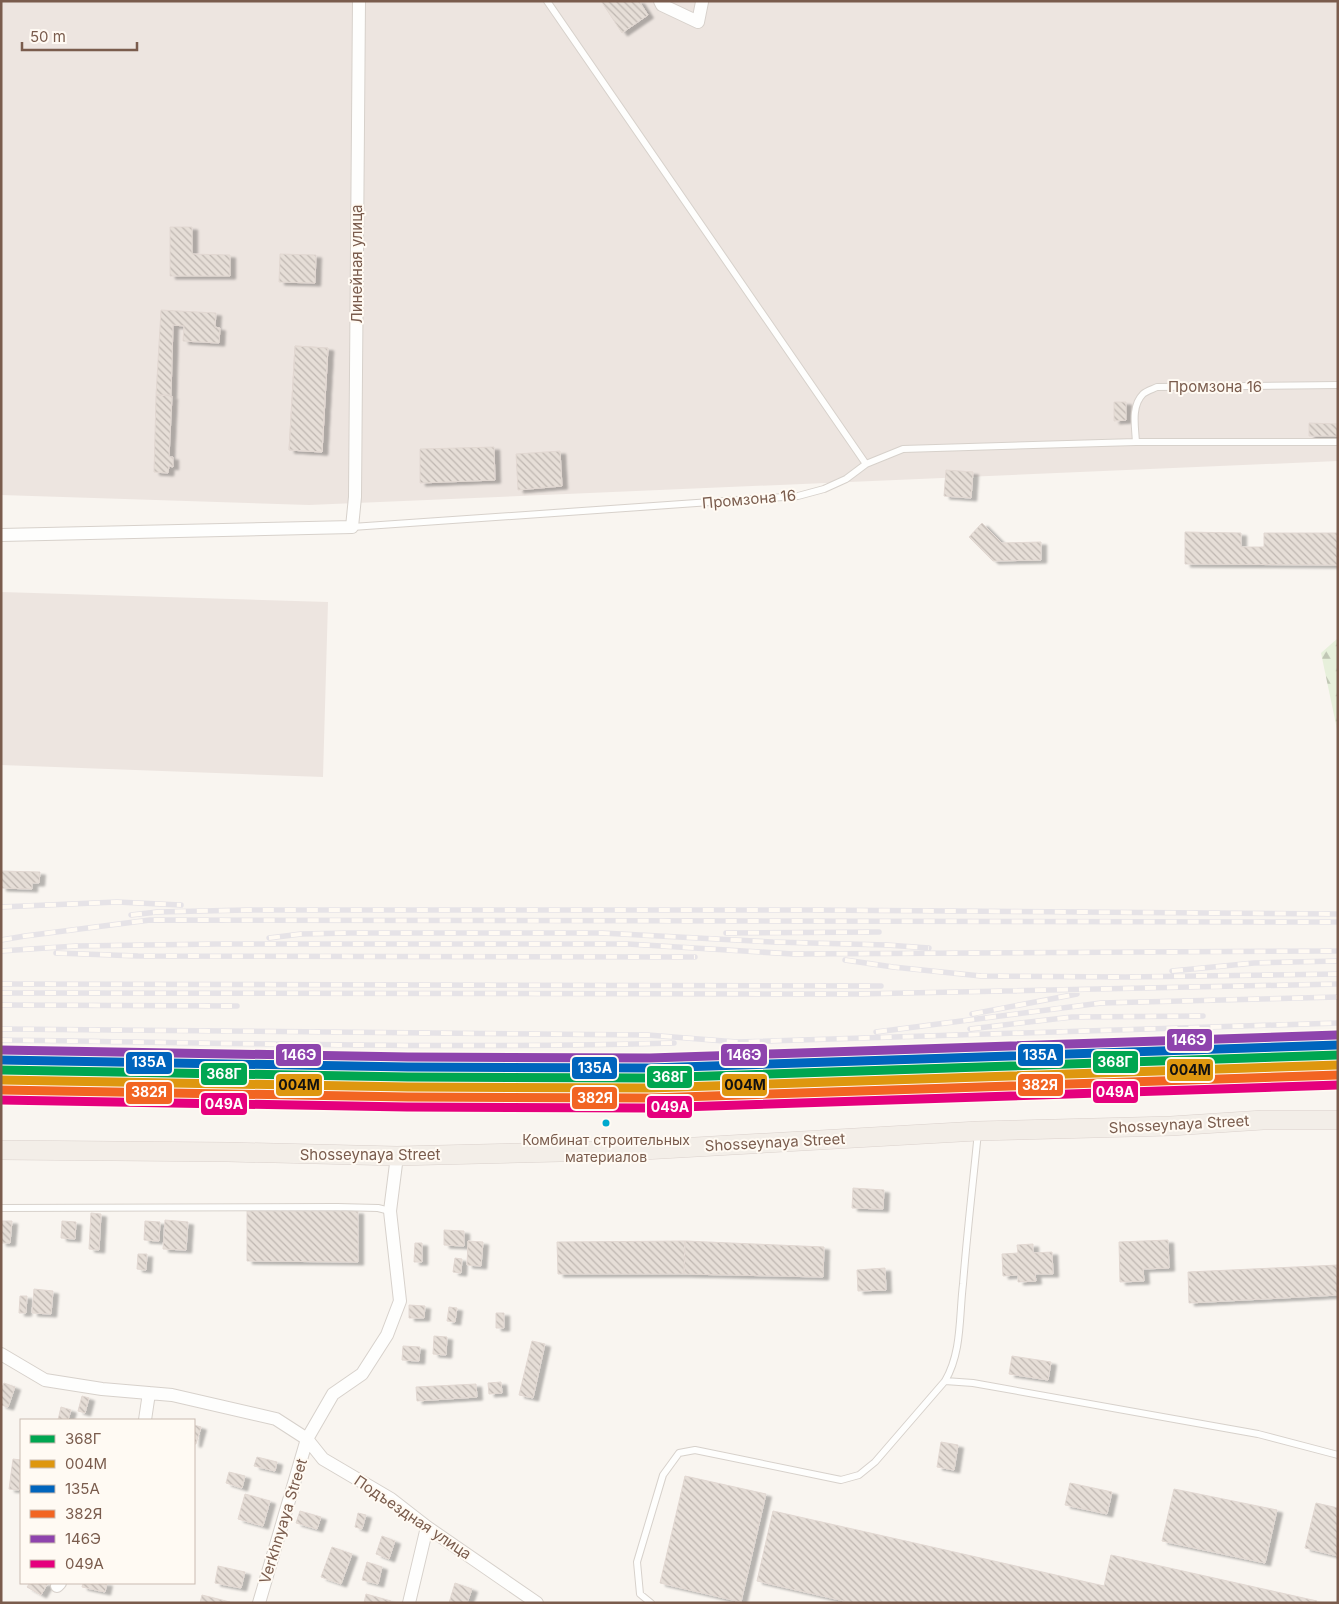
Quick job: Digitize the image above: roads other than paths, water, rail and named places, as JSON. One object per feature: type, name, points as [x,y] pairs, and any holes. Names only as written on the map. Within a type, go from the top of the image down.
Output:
[{"type":"main road","name":"Shosseynaya Street","points":[[1,1150],[397,1156],[643,1150],[978,1131],[1171,1126],[1263,1120],[1338,1120]]},
{"type":"street","name":"Линейная улица","points":[[352,527],[355,497],[359,1]]},
{"type":"street","points":[[660,1],[662,5],[698,22],[702,2]]},
{"type":"street","points":[[1,535],[352,527]]},
{"type":"street","name":"Verkhnyaya Street","points":[[259,1603],[307,1440],[333,1394],[362,1374],[387,1335],[400,1301],[390,1211],[397,1156]]},
{"type":"street","name":"Подъездная улица","points":[[1,1354],[45,1380],[102,1389],[172,1395],[276,1419],[307,1440],[323,1459],[391,1499],[537,1603]]},
{"type":"street","points":[[145,1419],[149,1393]]},
{"type":"street","points":[[409,1603],[428,1527]]},
{"type":"lane","points":[[547,1],[866,464]]},
{"type":"lane","name":"Промзона 16","points":[[1136,442],[1135,417],[1137,402],[1144,393],[1157,387],[1338,385]]},
{"type":"lane","name":"Промзона 16","points":[[352,527],[798,496],[824,489],[846,479],[866,464],[903,449],[1136,442],[1338,442]]},
{"type":"lane","points":[[651,1603],[640,1594],[637,1562],[662,1474],[679,1452],[695,1450],[841,1480],[859,1475],[875,1462],[945,1381],[950,1371],[959,1337],[962,1286],[978,1131]]},
{"type":"lane","points":[[1,1208],[337,1207],[378,1208],[390,1211]]},
{"type":"lane","points":[[945,1381],[973,1384],[1258,1434],[1338,1455]]},
{"type":"railway","points":[[1,907],[117,902],[181,905]]},
{"type":"railway","points":[[131,915],[157,912],[247,910],[812,910],[1338,914]]},
{"type":"railway","points":[[1,940],[150,920],[1338,922]]},
{"type":"railway","points":[[726,933],[879,932]]},
{"type":"railway","points":[[269,938],[301,934],[350,933],[602,933],[929,948]]},
{"type":"railway","points":[[1,951],[76,946],[216,944],[628,944],[793,954],[1338,951]]},
{"type":"railway","points":[[56,953],[138,956],[695,957]]},
{"type":"railway","points":[[845,960],[981,976],[1125,977],[1338,974]]},
{"type":"railway","points":[[1172,971],[1254,963],[1338,961]]},
{"type":"railway","points":[[1,984],[881,986]]},
{"type":"railway","points":[[1,993],[857,994],[1338,984]]},
{"type":"railway","points":[[972,1014],[1077,994]]},
{"type":"railway","points":[[876,1032],[1101,1003],[1338,997]]},
{"type":"railway","points":[[1,1005],[237,1006]]},
{"type":"railway","points":[[970,1029],[1072,1017],[1203,1016]]},
{"type":"railway","points":[[1,1029],[648,1035],[737,1042],[1338,1023]]},
{"type":"railway","points":[[1,1040],[422,1045],[674,1043]]},
{"type":"place","name":"Комбинат строительных материалов","points":[[606,1123]]}]
